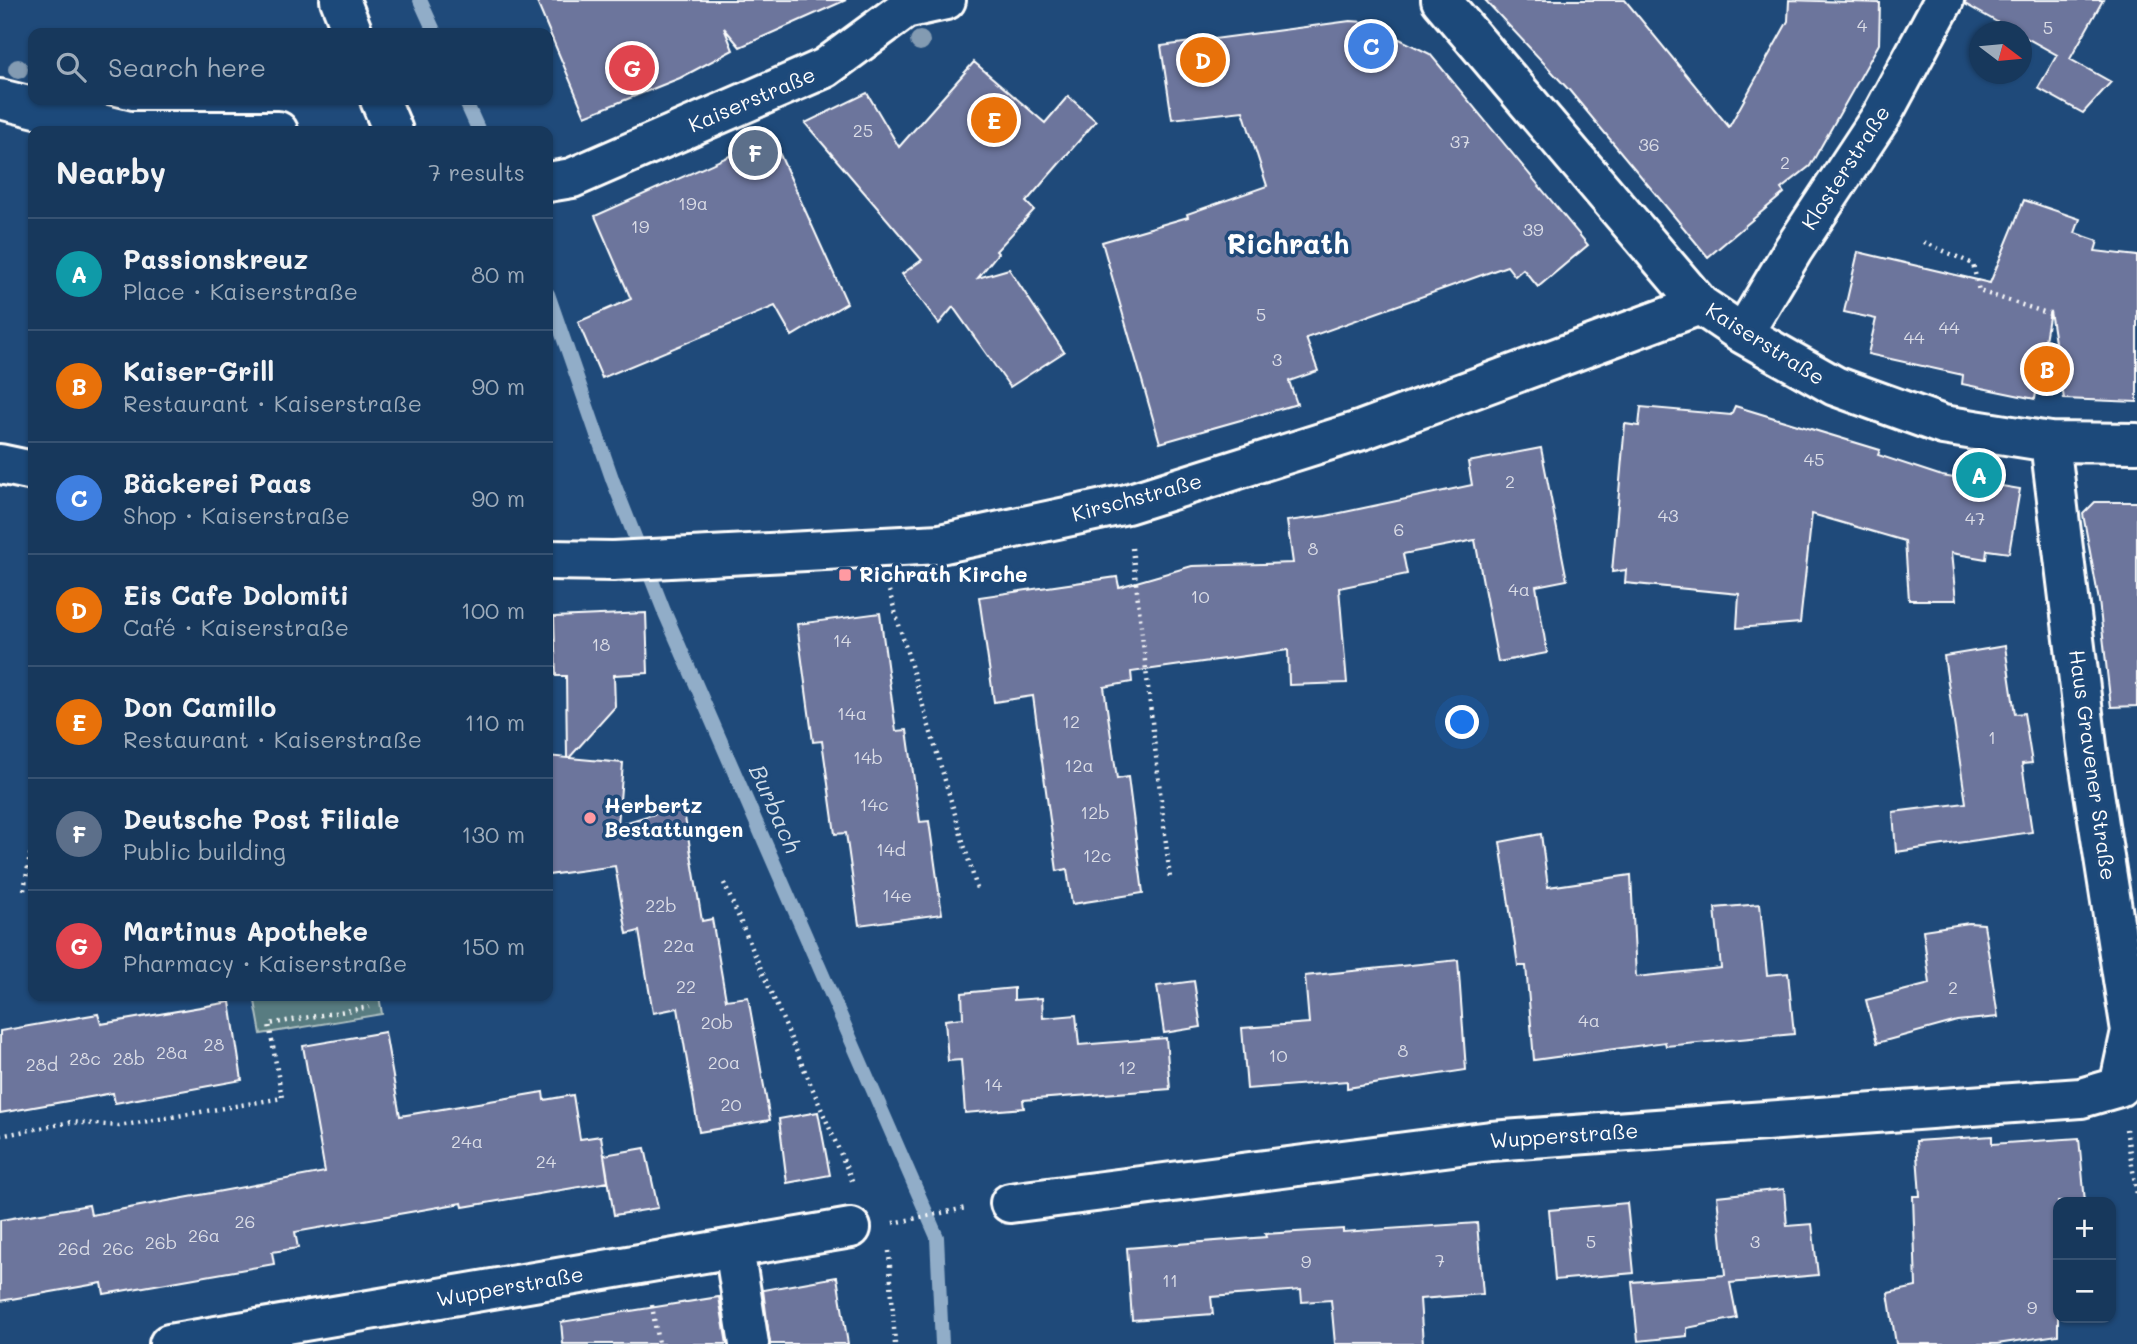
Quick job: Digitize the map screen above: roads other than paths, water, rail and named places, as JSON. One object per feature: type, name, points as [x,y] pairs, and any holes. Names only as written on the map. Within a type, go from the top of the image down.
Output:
[{"type":"street","points":[[340,0],[352,28]]},
{"type":"street","name":"Kaiserstraße","points":[[553,181],[572,178],[825,68],[905,9],[946,0]]},
{"type":"street","name":"Kaiserstraße","points":[[1441,0],[1700,304],[1743,334],[1835,386],[1931,420],[2050,442],[2137,443]]},
{"type":"street","name":"Klosterstraße","points":[[1743,334],[1793,250],[1882,115],[1944,0]]},
{"type":"street","points":[[0,99],[109,126]]},
{"type":"street","points":[[382,105],[391,126]]},
{"type":"street","name":"Kirschstraße","points":[[553,560],[613,561],[940,544],[1127,504],[1362,430],[1700,304]]},
{"type":"street","name":"Haus Gravener Straße","points":[[2050,442],[2088,754],[2130,1031],[2119,1087]]},
{"type":"street","points":[[0,464],[28,470]]},
{"type":"street","name":"Wupperstraße","points":[[1010,1203],[1491,1142],[2081,1098],[2119,1087]]},
{"type":"street","name":"Wupperstraße","points":[[169,1344],[851,1228]]},
{"type":"street","points":[[734,1248],[749,1344]]},
{"type":"waterway","name":"Burbach","points":[[420,0],[433,28]]},
{"type":"waterway","name":"Burbach","points":[[467,105],[477,126]]},
{"type":"waterway","name":"Burbach","points":[[553,308],[613,481],[664,611],[937,1237],[942,1344]]},
{"type":"place","name":"Bäckerei Paas","points":[[1371,46]]},
{"type":"place","name":"Eis Cafe Dolomiti","points":[[1203,60]]},
{"type":"place","name":"Martinus Apotheke","points":[[632,68]]},
{"type":"place","name":"Don Camillo","points":[[994,120]]},
{"type":"place","name":"Deutsche Post Filiale","points":[[755,153]]},
{"type":"place","name":"Kaiser-Grill","points":[[2047,369]]},
{"type":"place","name":"Passionskreuz","points":[[1979,475]]},
{"type":"place","name":"Richrath Kirche","points":[[845,575]]},
{"type":"place","name":"Herbertz Bestattungen","points":[[590,818]]},
{"type":"district","name":"Richrath","points":[[1288,244]]}]
